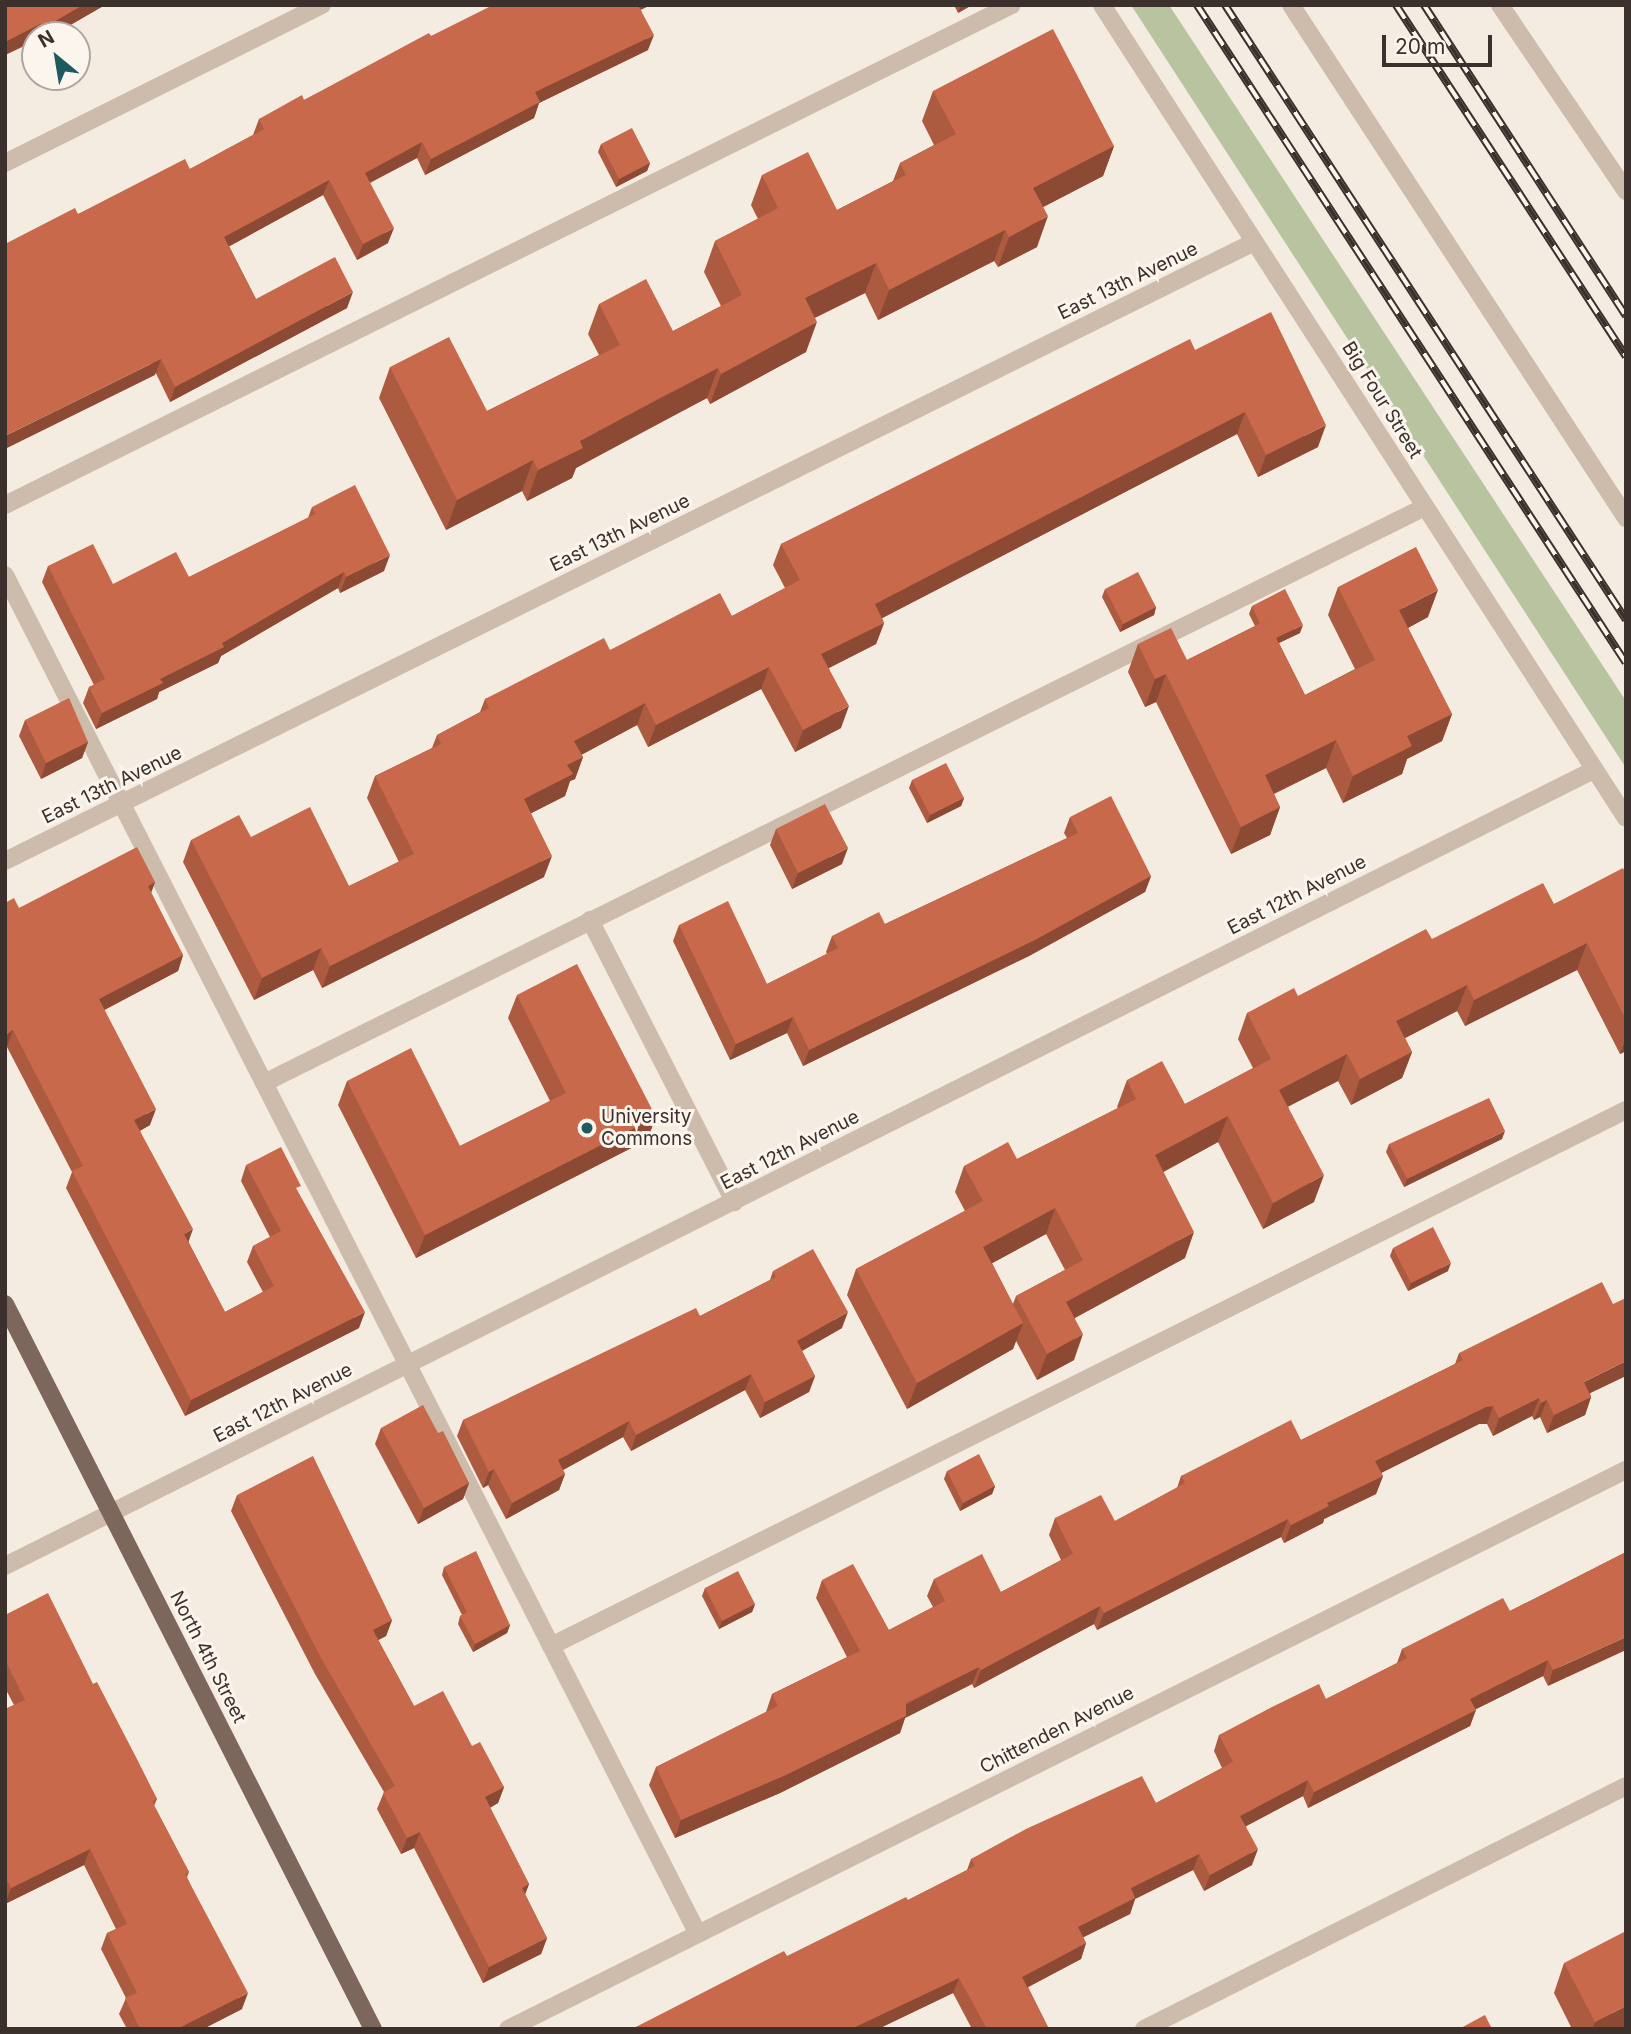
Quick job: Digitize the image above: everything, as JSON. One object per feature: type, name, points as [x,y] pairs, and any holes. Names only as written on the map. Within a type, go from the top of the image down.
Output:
[{"type":"main road","name":"North 4th Street","points":[[5,1304],[373,2029]]},
{"type":"street","points":[[5,163],[322,5]]},
{"type":"street","points":[[5,505],[1012,5]]},
{"type":"street","name":"Big Four Street","points":[[1102,5],[1626,818]]},
{"type":"street","points":[[1291,5],[1626,518]]},
{"type":"street","points":[[1500,5],[1626,191]]},
{"type":"street","name":"East 13th Avenue","points":[[5,861],[1254,242]]},
{"type":"street","points":[[264,1083],[1425,507]]},
{"type":"street","points":[[5,575],[698,1934]]},
{"type":"street","name":"East 12th Avenue","points":[[5,1566],[1594,770]]},
{"type":"street","points":[[590,920],[734,1202]]},
{"type":"street","points":[[551,1646],[1626,1110]]},
{"type":"street","name":"Chittenden Avenue","points":[[508,2029],[1626,1470]]},
{"type":"street","points":[[1144,2029],[1626,1786]]},
{"type":"green space","points":[[1131,5],[1169,5],[1626,701],[1626,768]]},
{"type":"building","points":[[5,5],[83,5],[55,21],[21,21],[21,34],[5,42]]},
{"type":"building","points":[[493,5],[638,5],[654,35],[535,92],[540,102],[431,159],[422,142],[365,173],[394,228],[363,244],[329,180],[224,237],[256,299],[335,257],[353,292],[175,387],[161,359],[5,436],[5,244],[75,208],[78,214],[185,159],[190,169],[264,129],[259,119],[302,95],[304,100],[429,33],[431,36]]},
{"type":"building","points":[[1053,29],[1114,146],[1033,188],[1048,216],[1009,237],[1005,230],[889,290],[876,263],[805,298],[817,322],[721,374],[718,368],[650,403],[580,441],[583,448],[538,470],[533,460],[457,500],[390,367],[449,337],[487,411],[620,345],[599,304],[646,279],[673,331],[742,295],[715,241],[778,208],[762,175],[808,152],[837,210],[906,175],[900,163],[956,134],[933,91]]},
{"type":"building","points":[[632,128],[650,163],[619,179],[601,144]]},
{"type":"building","points":[[1271,312],[1326,425],[1266,455],[1245,412],[875,604],[884,623],[821,654],[849,706],[803,730],[769,667],[656,725],[645,703],[574,741],[583,757],[567,765],[573,774],[524,799],[552,856],[330,966],[321,948],[262,978],[191,840],[239,815],[251,837],[310,807],[349,886],[414,854],[375,776],[441,744],[437,735],[489,708],[485,699],[604,638],[610,650],[720,593],[732,616],[800,580],[781,544],[1190,339],[1195,350]]},
{"type":"building","points":[[355,485],[390,555],[346,577],[344,572],[222,643],[224,647],[160,679],[163,683],[102,713],[89,687],[105,679],[48,566],[93,544],[113,584],[176,552],[189,577],[315,514],[312,507]]},
{"type":"building","points":[[1416,547],[1438,590],[1399,610],[1452,714],[1407,736],[1412,746],[1353,776],[1336,740],[1265,775],[1280,807],[1241,827],[1166,674],[1155,679],[1138,644],[1171,628],[1187,660],[1267,620],[1305,695],[1375,660],[1338,587]]},
{"type":"building","points":[[1138,572],[1156,607],[1123,624],[1105,589]]},
{"type":"building","points":[[1285,589],[1303,625],[1276,638],[1267,620],[1260,624],[1252,606]]},
{"type":"building","points":[[69,698],[88,742],[46,763],[25,720]]},
{"type":"building","points":[[946,763],[964,798],[930,815],[912,780]]},
{"type":"building","points":[[1111,796],[1151,876],[1035,940],[809,1050],[793,1017],[736,1044],[679,925],[728,901],[767,984],[838,948],[832,936],[879,912],[885,924],[1078,833],[1070,817]]},
{"type":"building","points":[[825,804],[848,848],[798,873],[776,829]]},
{"type":"building","points":[[137,847],[155,882],[148,886],[183,955],[99,999],[156,1109],[134,1120],[193,1229],[184,1234],[225,1312],[274,1286],[253,1246],[281,1231],[246,1165],[281,1147],[301,1186],[296,1188],[365,1312],[191,1400],[72,1171],[83,1166],[13,1030],[5,1035],[5,903],[14,898],[19,908]]},
{"type":"building","points":[[1623,868],[1626,874],[1626,1020],[1587,943],[1474,1000],[1467,985],[1396,1021],[1412,1052],[1360,1079],[1347,1054],[1279,1090],[1324,1175],[1273,1203],[1228,1116],[1155,1155],[1194,1232],[1066,1302],[1083,1334],[1047,1354],[1016,1296],[1083,1260],[1055,1208],[983,1247],[1023,1323],[917,1383],[856,1269],[983,1201],[964,1166],[1008,1142],[1017,1159],[1136,1099],[1127,1080],[1162,1061],[1185,1104],[1271,1059],[1247,1013],[1294,988],[1298,996],[1426,929],[1432,939],[1543,883],[1554,904]]},
{"type":"building","name":"University Commons","points":[[577,964],[656,1117],[425,1235],[347,1081],[411,1048],[460,1146],[566,1093],[517,995]]},
{"type":"building","points":[[1489,1098],[1505,1131],[1407,1179],[1389,1144]]},
{"type":"building","points":[[1433,1227],[1451,1263],[1411,1283],[1393,1248]]},
{"type":"building","points":[[813,1249],[848,1312],[797,1341],[815,1376],[765,1402],[751,1374],[636,1435],[629,1421],[558,1460],[565,1474],[512,1503],[494,1469],[489,1472],[463,1420],[696,1308],[700,1316],[776,1277],[773,1271]]},
{"type":"building","points":[[1602,1282],[1613,1304],[1626,1298],[1626,1361],[1584,1382],[1591,1397],[1554,1415],[1547,1400],[1541,1403],[1539,1398],[1499,1418],[1493,1406],[1486,1407],[1375,1461],[1383,1476],[1327,1503],[1329,1506],[1291,1525],[1288,1519],[1104,1613],[1100,1606],[981,1670],[979,1667],[906,1703],[906,1716],[786,1775],[681,1820],[656,1767],[778,1706],[772,1694],[860,1651],[822,1580],[853,1564],[889,1630],[945,1601],[934,1579],[982,1554],[1001,1592],[1073,1554],[1055,1518],[1101,1495],[1115,1521],[1185,1483],[1181,1476],[1291,1420],[1301,1440],[1463,1360],[1459,1353]]},
{"type":"building","points":[[423,1405],[438,1433],[443,1431],[469,1483],[424,1508],[381,1428]]},
{"type":"building","points":[[979,1454],[995,1486],[963,1503],[947,1471]]},
{"type":"building","points":[[313,1456],[392,1620],[373,1630],[414,1706],[443,1691],[472,1746],[480,1742],[504,1787],[485,1797],[529,1884],[522,1888],[547,1938],[489,1967],[420,1832],[407,1838],[383,1793],[395,1786],[321,1658],[237,1495]]},
{"type":"building","points":[[476,1551],[510,1625],[475,1644],[460,1616],[467,1612],[444,1567]]},
{"type":"building","points":[[1626,1552],[1626,1637],[1553,1670],[1548,1660],[1470,1699],[1476,1710],[1314,1792],[1308,1780],[1240,1816],[1258,1849],[1210,1875],[1199,1854],[1131,1888],[1135,1898],[1078,1927],[1086,1943],[1022,1977],[1049,2029],[987,2029],[959,1978],[851,2029],[632,2029],[784,1951],[787,1956],[906,1897],[908,1900],[975,1866],[971,1859],[1026,1829],[1142,1776],[1156,1803],[1233,1762],[1219,1735],[1319,1684],[1326,1699],[1407,1658],[1402,1649],[1503,1598],[1510,1611]]},
{"type":"building","points":[[738,1571],[755,1604],[722,1621],[705,1588]]},
{"type":"building","points":[[48,1593],[93,1684],[97,1682],[157,1799],[152,1801],[189,1872],[185,1874],[248,1993],[177,2029],[140,2029],[125,1998],[137,1993],[107,1933],[127,1924],[90,1849],[11,1888],[5,1877],[5,1709],[25,1700],[5,1660],[5,1615]]},
{"type":"building","points":[[1626,1931],[1626,2006],[1595,2022],[1564,1963]]},
{"type":"building","points":[[1485,2015],[1492,2029],[1459,2029]]},
{"type":"railway","points":[[1197,5],[1626,663]]},
{"type":"railway","points":[[1225,5],[1626,620]]},
{"type":"railway","points":[[1396,5],[1626,357]]},
{"type":"railway","points":[[1424,5],[1626,316]]},
{"type":"place","name":"University Commons","points":[[587,1128]]}]
